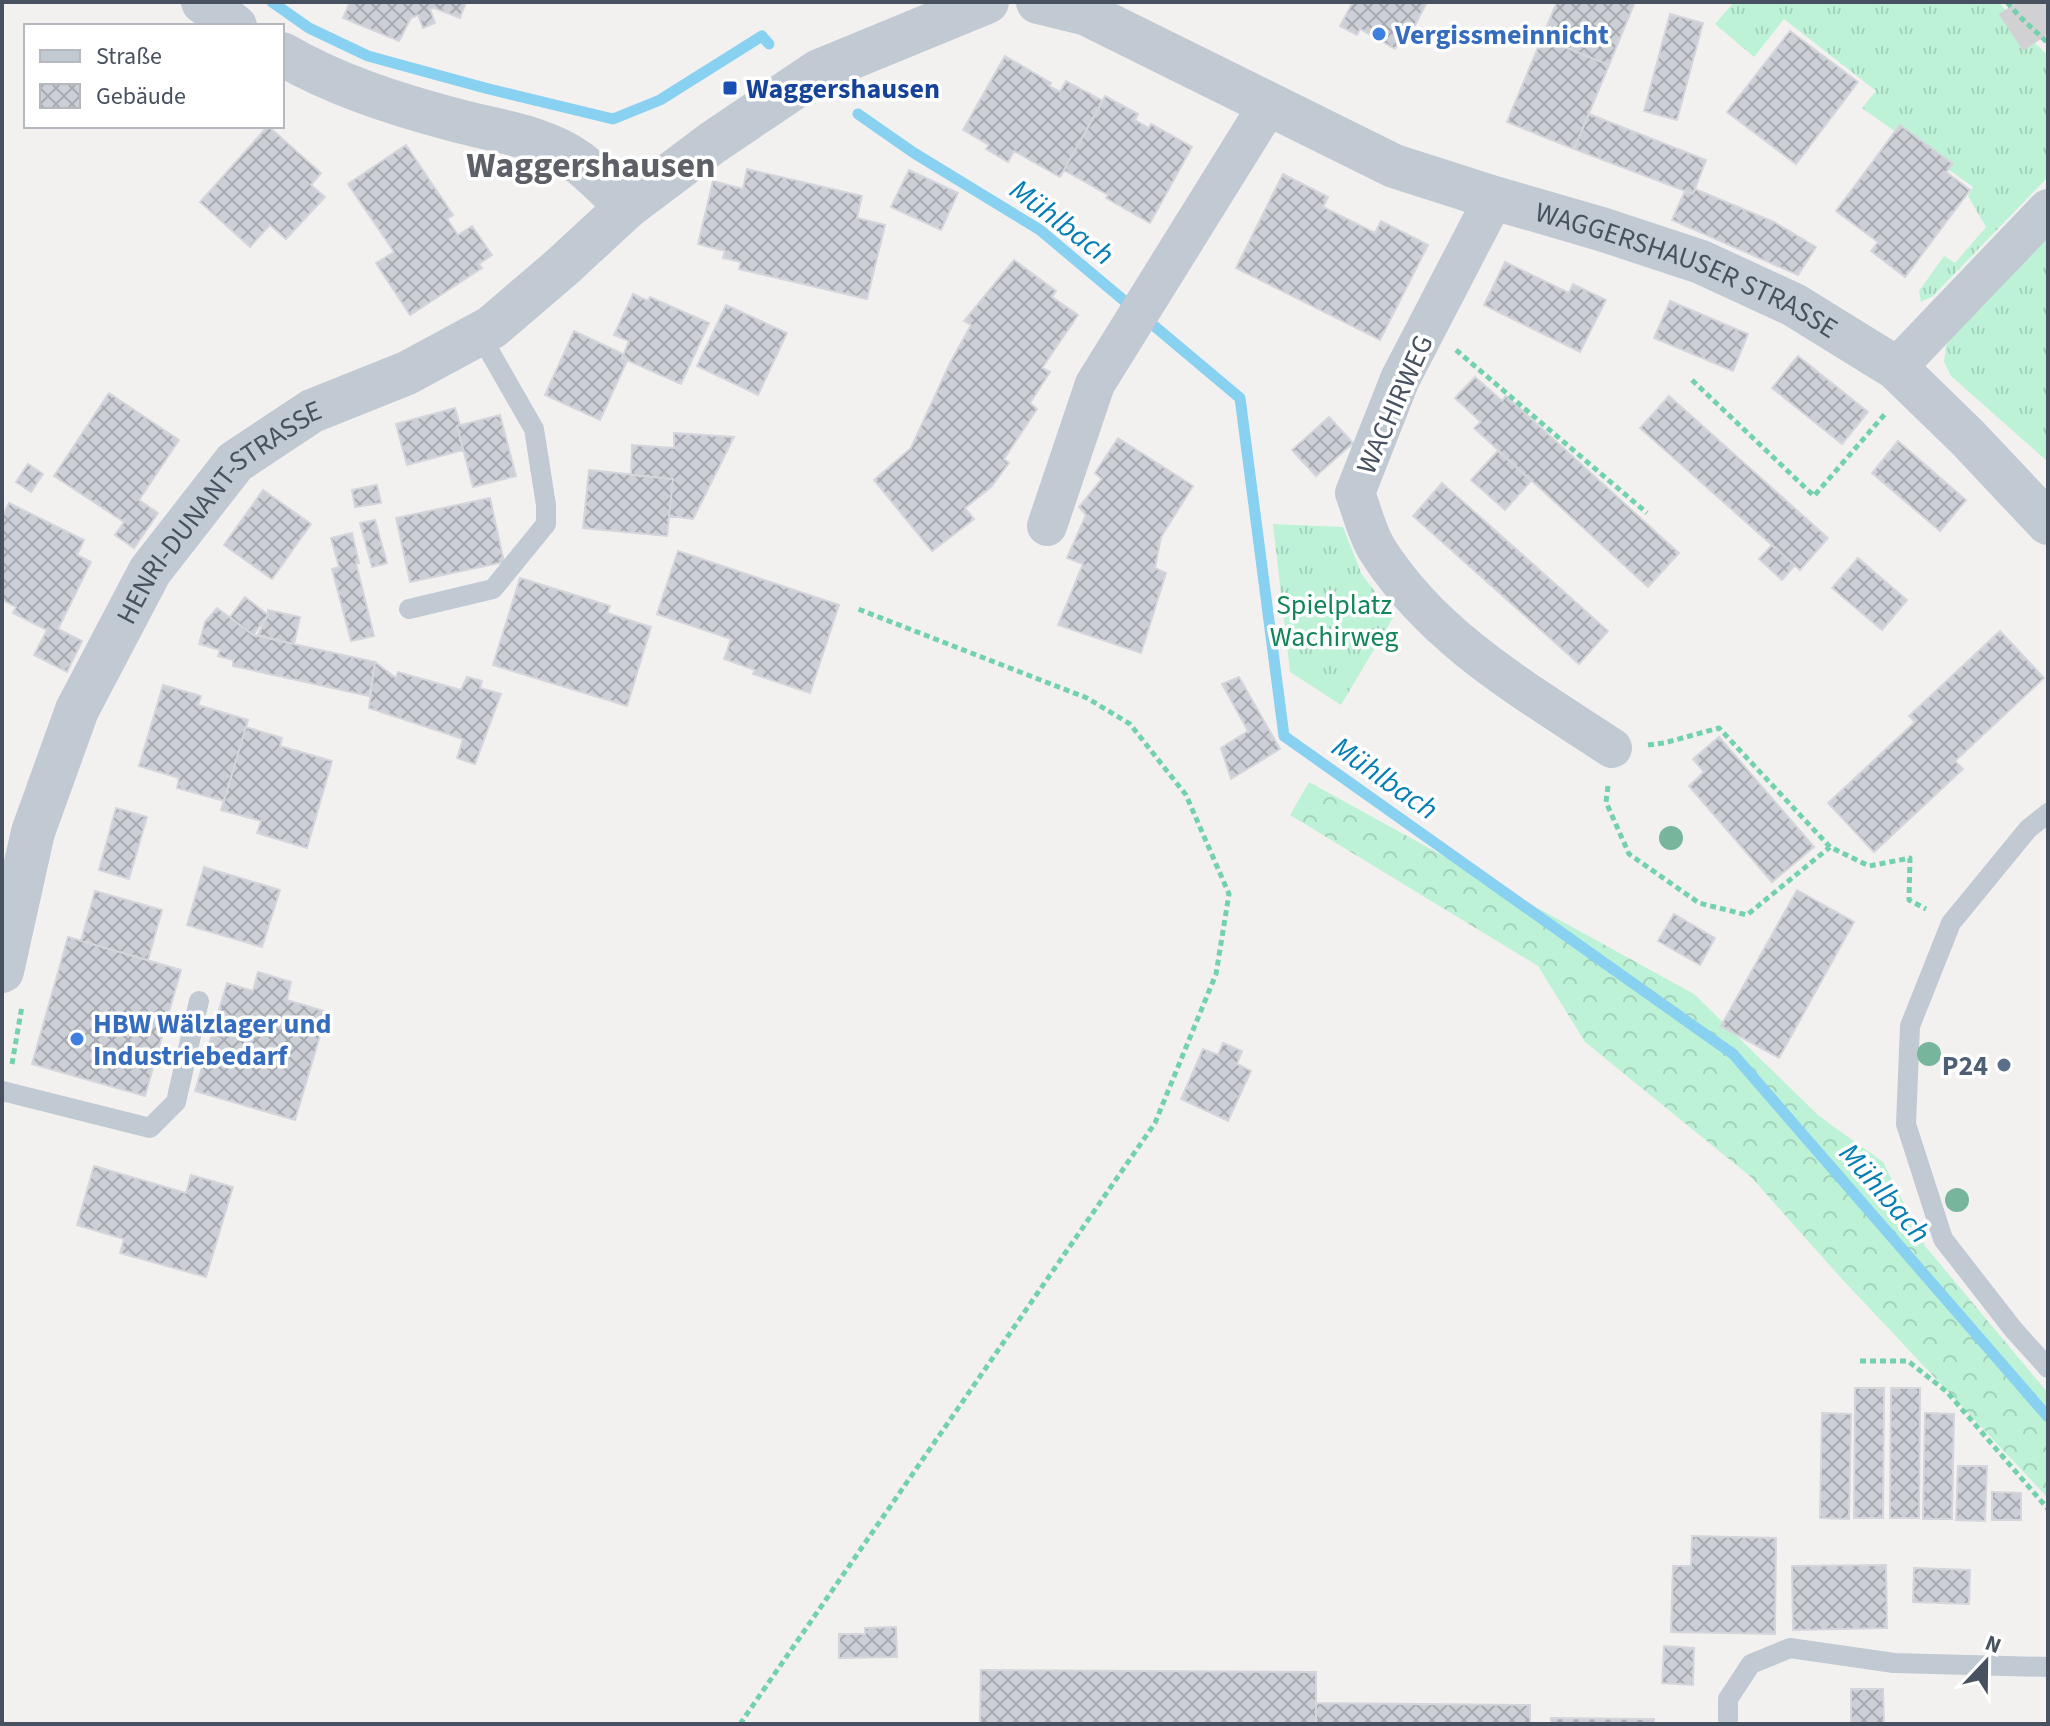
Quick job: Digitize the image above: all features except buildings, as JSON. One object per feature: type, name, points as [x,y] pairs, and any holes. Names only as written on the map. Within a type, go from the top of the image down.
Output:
[{"type":"street","points":[[284,55],[380,99],[539,141],[576,160],[627,207],[712,143],[819,71],[987,2]]},
{"type":"street","name":"WAGGERSHAUSER STRASSE","points":[[1038,2],[1087,14],[1394,166],[1701,262],[1794,305],[1896,368],[2048,523]]},
{"type":"street","points":[[1047,526],[1095,384],[1269,104]]},
{"type":"street","name":"WACHIRWEG","points":[[1494,198],[1400,379],[1355,493],[1376,548],[1415,602],[1470,653],[1612,748]]},
{"type":"street","name":"HENRI-DUNANT-STRASSE","points":[[8,977],[33,832],[77,710],[150,571],[235,462],[312,411],[407,373],[492,327],[627,207]]},
{"type":"street","points":[[1896,368],[2048,209]]},
{"type":"lane","points":[[409,609],[493,589],[546,524],[534,429],[479,333]]},
{"type":"lane","points":[[2048,813],[2028,829],[1951,923],[1910,1026],[1906,1124],[1943,1239],[2013,1329],[2048,1368]]},
{"type":"lane","points":[[4,1092],[150,1128],[176,1102],[199,1001]]},
{"type":"lane","points":[[1728,1724],[1728,1699],[1751,1664],[1790,1648],[1894,1663],[2048,1667]]},
{"type":"path","points":[[2007,2],[2048,43]]},
{"type":"path","points":[[1428,326],[1647,513]]},
{"type":"path","points":[[1692,380],[1814,496],[1886,413]]},
{"type":"path","points":[[740,1724],[1155,1123],[1216,974],[1229,894],[1186,795],[1130,724],[1087,698],[858,609]]},
{"type":"path","points":[[1830,847],[1747,915],[1699,903],[1629,854],[1606,802],[1612,748],[1664,743],[1719,728],[1830,847],[1869,866],[1910,858],[1909,900],[1951,923]]},
{"type":"path","points":[[4,1092],[8,977]]},
{"type":"path","points":[[1860,1361],[1908,1361],[1928,1376],[1947,1392],[2048,1509]]},
{"type":"green space","points":[[1734,2],[1999,2],[2027,36],[2048,55],[2048,177],[1933,296],[1921,302],[1919,291],[1944,256],[1955,263],[1986,227],[1968,196],[1973,187],[1862,108],[1876,91],[1784,19],[1754,57],[1715,24]]},
{"type":"green space","points":[[2048,237],[2048,462],[1951,376],[1944,362],[1946,346],[1960,327]]},
{"type":"green space","name":"Spielplatz Wachirweg","points":[[1273,524],[1343,527],[1362,575],[1394,616],[1341,705],[1290,672]]},
{"type":"green space","points":[[1309,782],[1694,994],[1819,1116],[1883,1162],[1925,1246],[2048,1393],[2048,1498],[1841,1278],[1751,1177],[1585,1042],[1538,966],[1290,815]]},
{"type":"waterway","name":"Mühlbach","points":[[272,2],[309,28],[368,56],[613,119],[660,100],[762,36],[769,44]]},
{"type":"waterway","name":"Mühlbach","points":[[858,114],[914,153],[1040,230],[1240,398],[1284,736],[1733,1054],[2048,1417]]},
{"type":"tunnel","points":[[2017,2],[2048,48]]},
{"type":"place","name":"Vergissmeinnicht","points":[[1379,34]]},
{"type":"place","name":"Waggershausen","points":[[730,88]]},
{"type":"place","name":"HBW Wälzlager und Industriebedarf","points":[[77,1039]]},
{"type":"place","name":"P24","points":[[2004,1065]]},
{"type":"district","name":"Waggershausen","points":[[591,164]]}]
